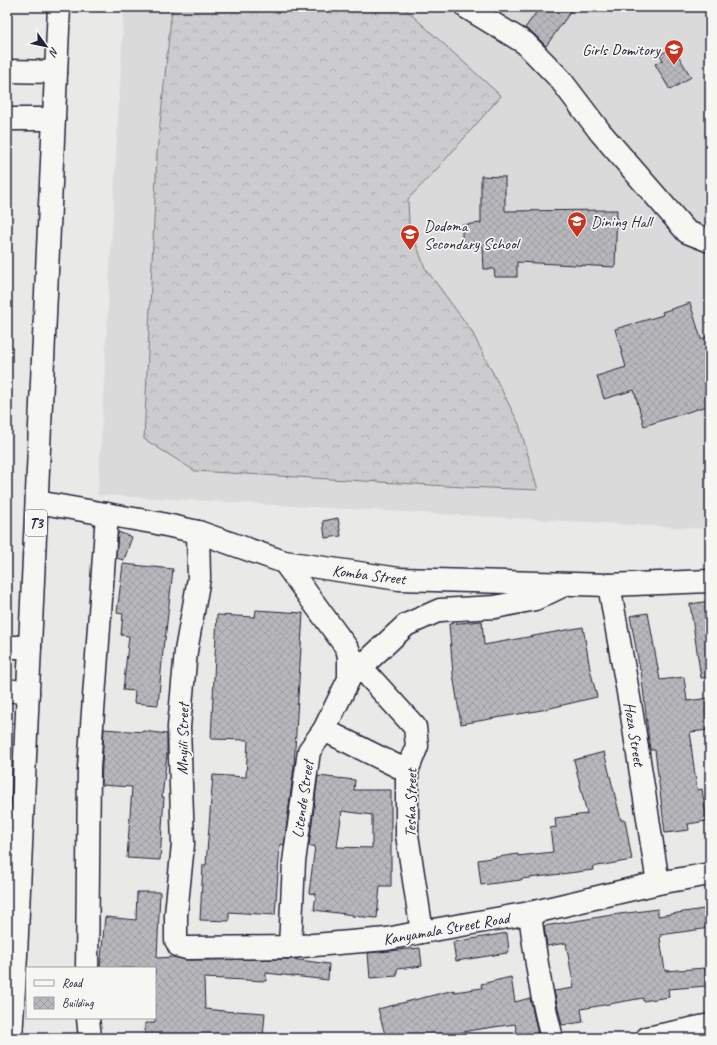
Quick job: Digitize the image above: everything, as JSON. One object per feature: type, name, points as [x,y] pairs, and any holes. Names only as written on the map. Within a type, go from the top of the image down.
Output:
[{"type":"main road","name":"T3","points":[[12,1038],[18,692],[30,647],[59,7]]},
{"type":"main road","points":[[466,7],[525,43],[560,79],[601,133],[687,232],[710,241]]},
{"type":"main road","points":[[7,71],[56,72]]},
{"type":"main road","points":[[7,119],[54,119]]},
{"type":"main road","name":"Komba Street","points":[[37,502],[157,523],[198,532],[284,562],[400,579],[609,585],[710,581]]},
{"type":"main road","points":[[87,967],[89,768],[107,514]]},
{"type":"main road","name":"Mnyili Street","points":[[179,946],[176,940],[176,914],[183,844],[179,727],[186,651],[199,578],[198,532]]},
{"type":"main road","name":"Litende Street","points":[[284,562],[355,660],[349,679],[324,730],[309,751],[294,862],[290,947]]},
{"type":"main road","points":[[355,660],[406,625],[440,610],[495,607],[535,599],[567,584]]},
{"type":"main road","name":"Hoza Street","points":[[609,585],[631,709],[658,883]]},
{"type":"main road","points":[[7,647],[30,647]]},
{"type":"main road","name":"Tesha Street","points":[[355,660],[415,727],[417,746],[407,771],[407,835],[422,932]]},
{"type":"main road","points":[[324,730],[407,771]]},
{"type":"main road","name":"Kanyamala Street Road","points":[[179,946],[186,948],[290,947],[387,939],[530,913],[658,883],[710,874]]},
{"type":"main road","points":[[530,913],[546,1015],[552,1038]]},
{"type":"main road","points":[[88,1019],[90,1038]]},
{"type":"main road","points":[[647,1038],[710,1026]]},
{"type":"shaded area","name":"Dodoma Secondary School","points":[[124,7],[710,7],[710,529],[98,495]]},
{"type":"green space","points":[[172,7],[403,7],[501,96],[437,169],[408,199],[409,225],[425,268],[471,330],[519,424],[538,490],[195,471],[144,439],[157,153]]},
{"type":"building","points":[[540,7],[574,7],[546,46],[534,34],[525,28]]},
{"type":"building","points":[[673,47],[691,77],[670,90],[655,64],[663,60],[660,55]]},
{"type":"building","points":[[481,176],[505,177],[505,211],[617,210],[615,267],[517,262],[517,277],[495,277],[494,269],[484,269],[483,246],[462,247],[462,225],[481,223]]},
{"type":"building","points":[[690,303],[701,339],[710,336],[710,405],[644,426],[634,390],[604,399],[597,376],[626,367],[615,329],[663,315],[662,312]]},
{"type":"building","points":[[338,518],[341,536],[325,538],[323,521]]},
{"type":"building","points":[[118,532],[132,537],[124,560],[116,558]]},
{"type":"building","points":[[123,564],[173,569],[158,705],[134,703],[135,691],[123,690],[129,636],[121,635],[123,614],[117,613]]},
{"type":"building","points":[[710,601],[710,677],[701,678],[690,604]]},
{"type":"building","points":[[256,610],[303,613],[294,766],[284,845],[280,844],[275,915],[229,912],[229,921],[200,920],[203,865],[206,865],[213,775],[246,777],[248,740],[211,739],[217,615],[255,617]]},
{"type":"building","points":[[648,613],[660,680],[684,677],[687,701],[710,698],[710,730],[690,732],[697,790],[702,789],[707,821],[688,824],[689,830],[665,833],[655,750],[650,750],[641,670],[630,616]]},
{"type":"building","points":[[482,621],[484,645],[583,627],[590,669],[597,697],[542,710],[461,724],[453,674],[449,624]]},
{"type":"building","points":[[104,729],[167,734],[167,754],[162,797],[164,797],[160,860],[127,858],[132,787],[101,785]]},
{"type":"building","points":[[604,752],[621,820],[625,820],[632,860],[592,867],[593,870],[481,885],[478,860],[518,854],[518,856],[553,852],[550,828],[556,827],[555,818],[587,814],[574,760]]},
{"type":"building","points":[[318,776],[355,780],[354,790],[391,790],[391,886],[380,886],[377,918],[314,910],[316,894],[309,893],[315,846],[309,846]],"holes":[[[342,811],[372,815],[372,848],[337,847]]]},
{"type":"building","points":[[137,892],[160,892],[157,958],[174,957],[186,960],[291,959],[329,964],[328,980],[266,973],[266,981],[204,978],[205,1009],[265,1013],[263,1038],[145,1038],[145,1023],[155,1023],[156,1019],[156,967],[100,967],[105,917],[136,920]]},
{"type":"building","points":[[710,908],[710,928],[660,935],[665,971],[705,968],[707,986],[668,989],[669,997],[643,1001],[643,998],[581,1009],[583,1022],[562,1025],[554,991],[574,988],[566,943],[547,946],[544,926],[658,909],[658,916]]},
{"type":"building","points":[[507,933],[509,951],[507,951],[507,953],[456,961],[453,942]]},
{"type":"building","points":[[420,948],[422,966],[397,969],[397,976],[370,978],[368,953]]},
{"type":"building","points":[[511,977],[515,1002],[530,998],[538,1035],[528,1038],[518,1038],[515,1024],[473,1030],[436,1038],[386,1038],[378,1009],[454,990],[454,992],[482,988],[481,984]]},
{"type":"place","name":"Girls Domitory","points":[[674,66]]},
{"type":"place","name":"Dining Hall","points":[[577,238]]},
{"type":"place","name":"Dodoma Secondary School","points":[[410,251]]}]
